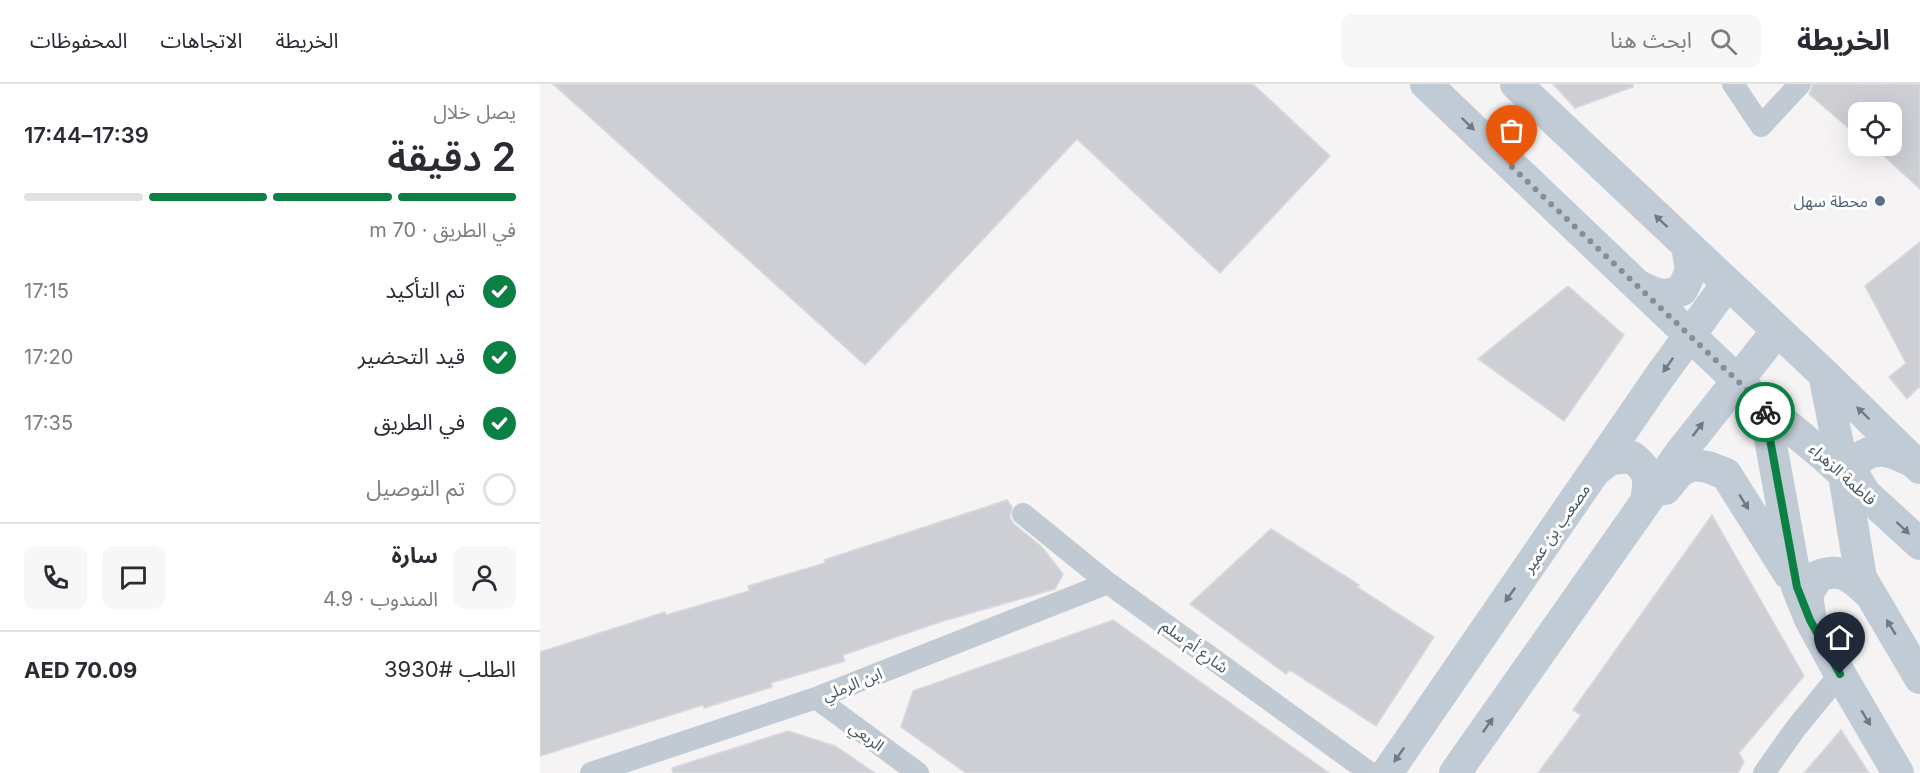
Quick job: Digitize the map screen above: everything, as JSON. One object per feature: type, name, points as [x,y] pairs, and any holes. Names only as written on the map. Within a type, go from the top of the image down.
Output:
[{"type":"main road","name":"فاطمة الزهراء","points":[[1426,84],[1764,406],[1920,544]]},
{"type":"main road","points":[[1515,84],[1824,374],[1916,465]]},
{"type":"main road","points":[[1634,283],[1657,294],[1669,295],[1682,290],[1691,271],[1686,245]]},
{"type":"main road","name":"مصعب بن عمير","points":[[1387,773],[1689,335],[1727,284]]},
{"type":"main road","points":[[1455,773],[1681,452],[1737,378],[1777,331]]},
{"type":"main road","points":[[1824,374],[1854,484],[1862,578],[1871,595],[1918,663]]},
{"type":"main road","points":[[1764,406],[1797,587]]},
{"type":"main road","points":[[1854,484],[1856,478],[1854,469],[1858,459],[1870,452],[1882,451],[1916,465]]},
{"type":"main road","points":[[1595,471],[1610,459],[1632,457],[1643,465],[1648,476],[1649,487],[1646,501]]},
{"type":"main road","points":[[1612,548],[1680,471],[1693,465],[1708,467],[1726,474],[1797,587],[1810,620],[1898,773]]},
{"type":"main road","points":[[1810,620],[1807,595],[1818,576],[1831,572],[1843,573],[1871,595]]},
{"type":"street","points":[[1733,84],[1761,126],[1800,84]]},
{"type":"street","name":"شارع أم سلم","points":[[1023,514],[1108,583],[1370,773]]},
{"type":"street","name":"ابن الرملي","points":[[591,773],[816,698],[1108,583]]},
{"type":"street","points":[[1764,773],[1796,728],[1840,674]]},
{"type":"street","name":"الربعي","points":[[816,698],[918,773]]},
{"type":"building","points":[[553,84],[1253,84],[1330,156],[1220,273],[1077,139],[865,365]]},
{"type":"building","points":[[1553,84],[1633,84],[1633,87],[1575,108]]},
{"type":"building","points":[[1813,84],[1920,84],[1920,189],[1884,156],[1902,156],[1902,102],[1848,102],[1848,127],[1809,94]]},
{"type":"building","points":[[1920,242],[1920,388],[1907,399],[1889,377],[1906,363],[1865,286]]},
{"type":"building","points":[[1568,286],[1624,335],[1564,421],[1478,359]]},
{"type":"building","points":[[1007,500],[1012,507],[1010,518],[1014,524],[1042,547],[1063,574],[1055,589],[940,622],[843,655],[845,661],[771,683],[772,687],[704,708],[703,705],[540,756],[540,652],[665,612],[666,615],[749,591],[748,586],[825,563],[824,560]]},
{"type":"building","points":[[1712,515],[1804,676],[1739,753],[1744,762],[1738,773],[1538,773],[1581,715],[1573,710]]},
{"type":"building","points":[[1271,529],[1359,585],[1357,587],[1434,637],[1376,726],[1290,670],[1286,674],[1190,604]]},
{"type":"building","points":[[1113,620],[1329,773],[966,773],[901,727],[913,691]]},
{"type":"building","points":[[1841,730],[1869,773],[1804,773]]},
{"type":"building","points":[[788,731],[835,746],[875,773],[673,773],[672,768]]},
{"type":"way so far","points":[[1512,167],[1737,378],[1764,406],[1765,412]]},
{"type":"place","name":"محطة سهل","points":[[1880,201]]},
{"type":"route","points":[[1765,412],[1797,587],[1810,620],[1840,674]]}]
